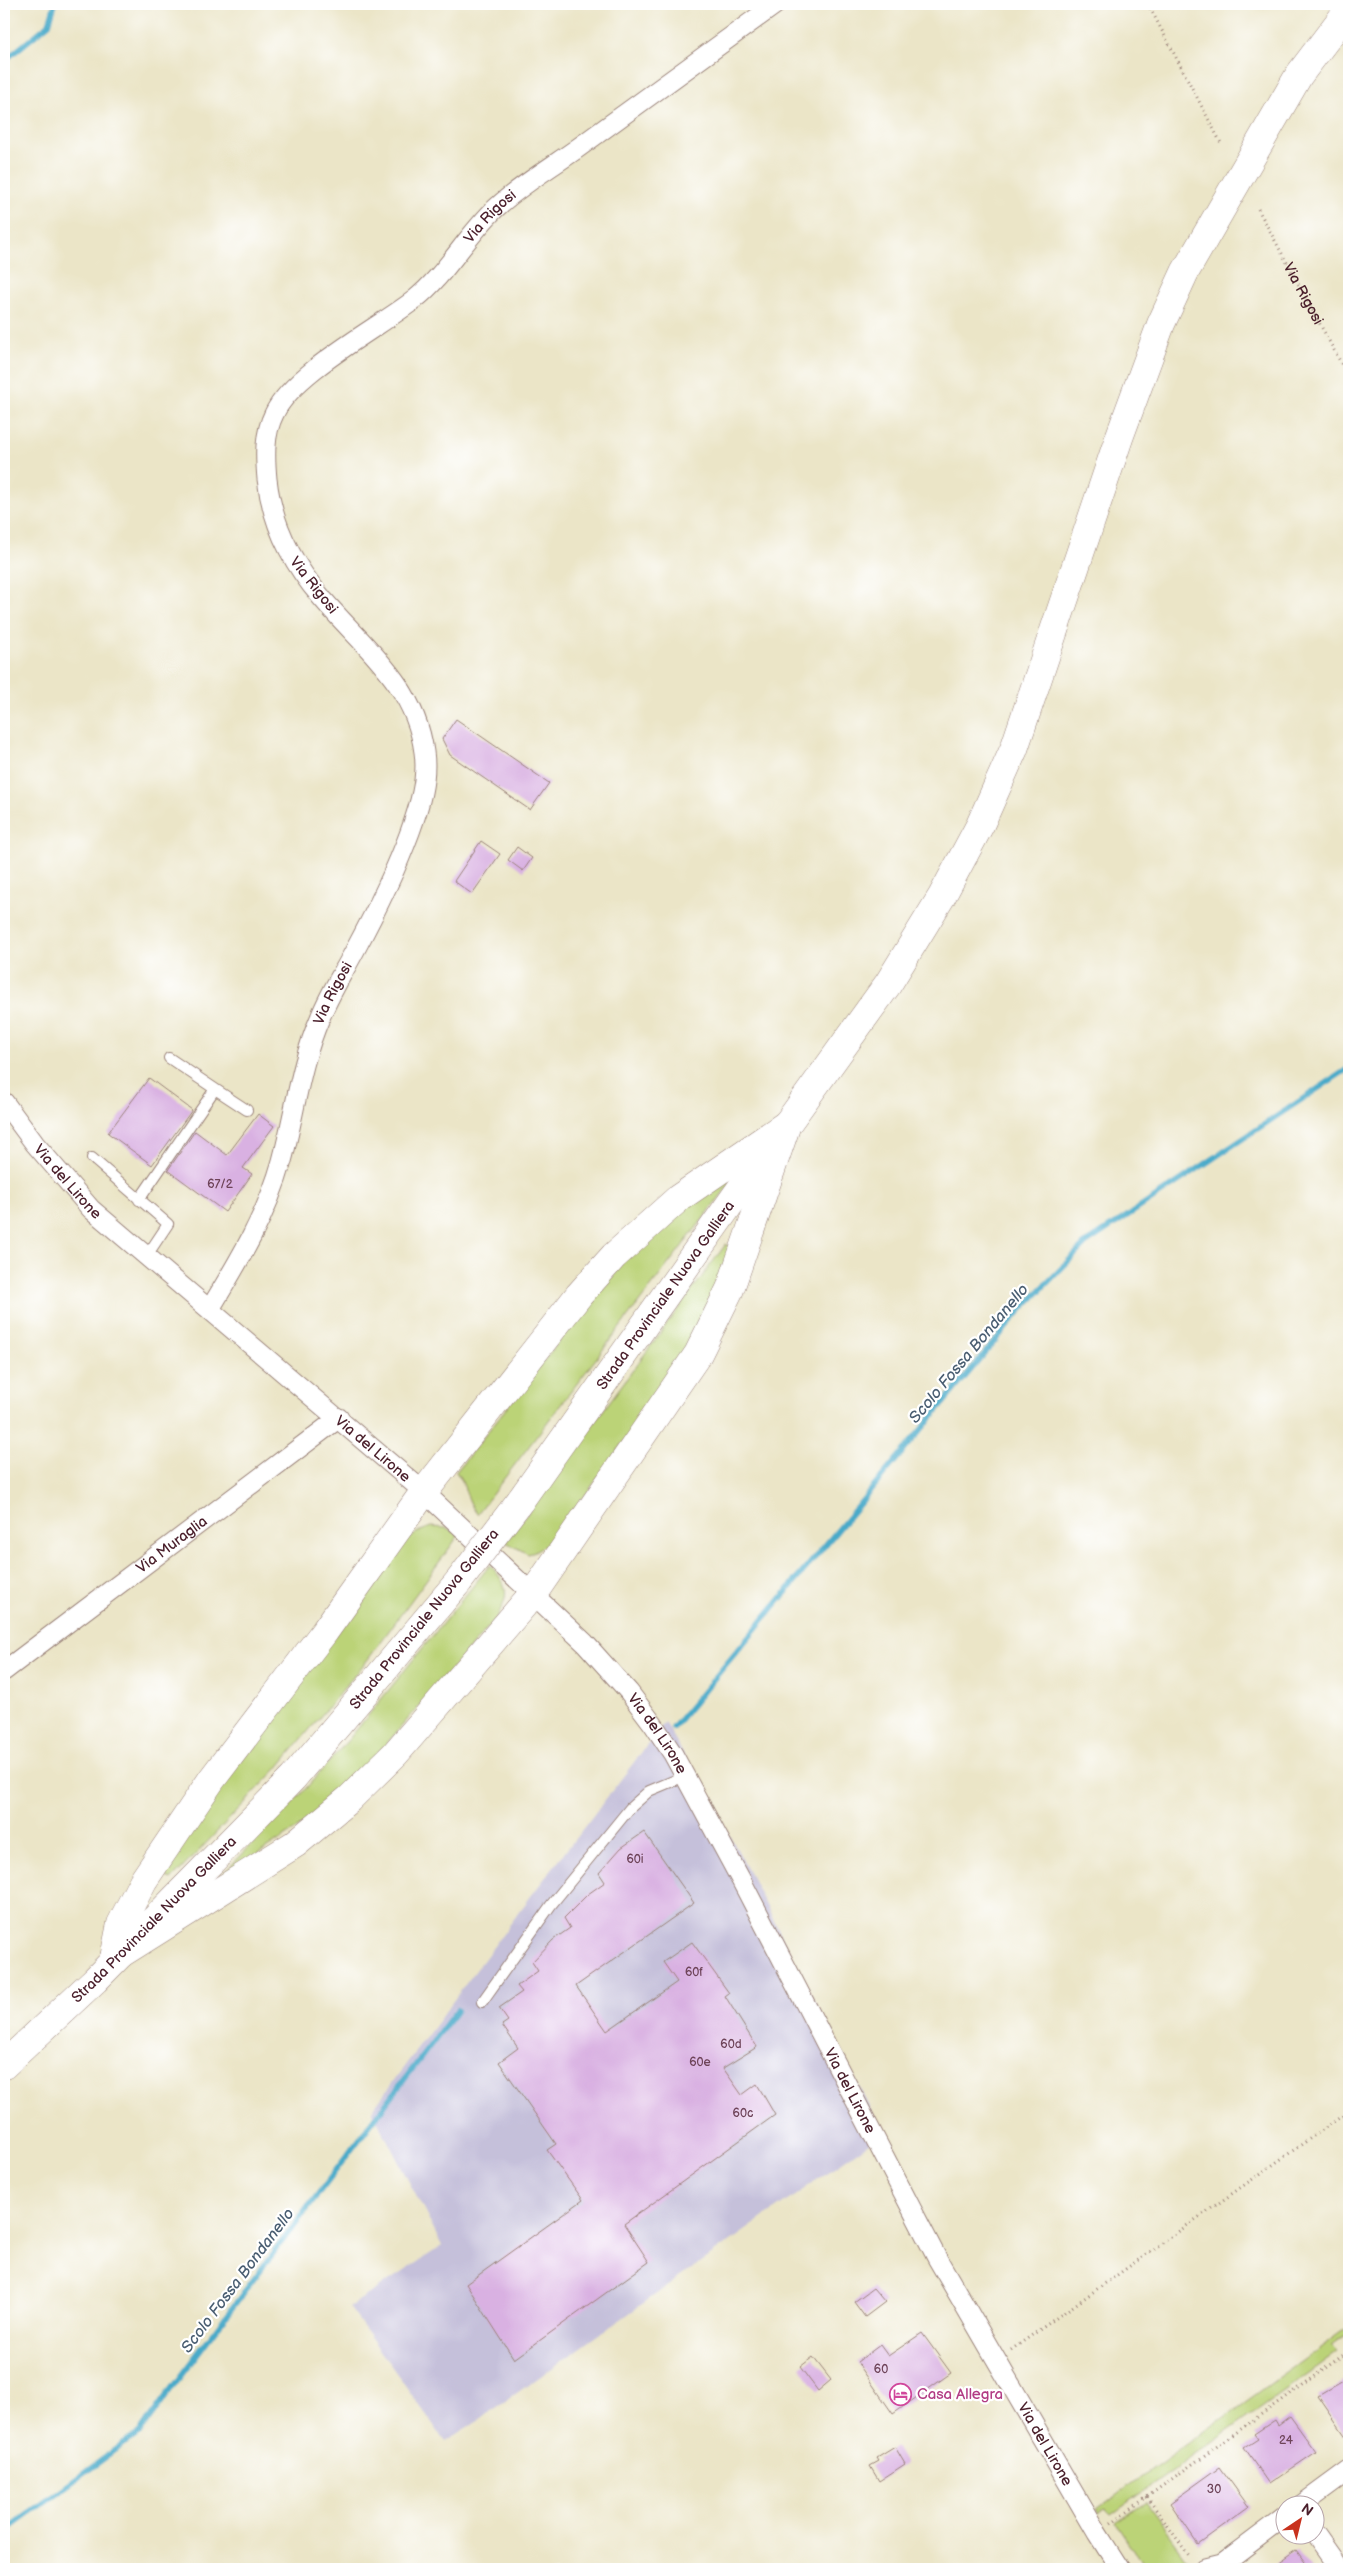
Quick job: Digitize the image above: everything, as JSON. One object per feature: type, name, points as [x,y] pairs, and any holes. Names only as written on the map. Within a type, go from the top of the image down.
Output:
[{"type":"main road","name":"Strada Provinciale Nuova Galliera","points":[[4,2065],[95,1980],[114,1958],[293,1778],[459,1581],[520,1501],[786,1124],[888,984],[942,896],[980,824],[1014,749],[1119,438],[1161,324],[1185,272],[1300,75],[1349,9]]},
{"type":"main road","points":[[114,1958],[121,1924],[143,1880],[212,1779],[325,1631],[424,1492],[579,1295],[614,1256],[678,1198],[786,1124]]},
{"type":"main road","points":[[114,1958],[295,1844],[349,1799],[395,1754],[533,1594],[698,1354],[730,1289],[786,1124]]},
{"type":"street","name":"Via Rigosi","points":[[210,1309],[251,1241],[270,1199],[282,1162],[304,1063],[321,1016],[400,859],[418,810],[424,784],[425,756],[419,724],[395,678],[324,601],[303,575],[282,536],[269,492],[265,458],[272,416],[293,388],[311,372],[418,297],[497,207],[776,4]]},
{"type":"street","name":"Via del Lirone","points":[[4,1102],[66,1182],[91,1208],[146,1257],[339,1418],[424,1492],[584,1643],[629,1692],[653,1724],[684,1776],[937,2258],[1097,2533],[1120,2569]]},
{"type":"street","name":"Via Muraglia","points":[[4,1671],[339,1418]]},
{"type":"street","points":[[1314,2496],[1349,2470]]},
{"type":"street","points":[[1210,2565],[1276,2522]]},
{"type":"street","points":[[1324,2546],[1340,2569]]},
{"type":"lane","points":[[169,1058],[247,1110]]},
{"type":"lane","points":[[139,1200],[215,1089]]},
{"type":"lane","points":[[92,1158],[168,1224],[146,1257]]},
{"type":"lane","points":[[482,2002],[551,1905],[630,1808],[649,1790],[684,1776]]},
{"type":"path","points":[[1148,4],[1222,145]]},
{"type":"path","name":"Via Rigosi","points":[[1258,208],[1349,378]]},
{"type":"path","points":[[996,2360],[1349,2111]]},
{"type":"path","points":[[1097,2533],[1349,2351]]},
{"type":"path","points":[[1146,2497],[1210,2565]]},
{"type":"shaded area","points":[[665,1722],[737,1849],[883,2133],[479,2420],[445,2441],[349,2307],[442,2246],[372,2110],[531,1896]]},
{"type":"green space","points":[[739,1172],[477,1514],[456,1472],[627,1255],[678,1212]]},
{"type":"green space","points":[[726,1244],[735,1251],[699,1337],[566,1522],[549,1541],[528,1554],[506,1542]]},
{"type":"green space","points":[[431,1527],[447,1528],[459,1535],[369,1658],[276,1770],[171,1880],[163,1874],[186,1832],[404,1543],[418,1532]]},
{"type":"green space","points":[[490,1565],[501,1578],[505,1589],[504,1601],[498,1616],[332,1806],[216,1881],[301,1794],[349,1739]]},
{"type":"green space","points":[[1349,2327],[1349,2334],[1332,2346],[1337,2353],[1111,2515],[1105,2509],[1099,2514],[1096,2510]]},
{"type":"green space","points":[[1146,2502],[1195,2569],[1146,2569],[1116,2523]]},
{"type":"building","points":[[456,719],[549,783],[530,810],[450,755],[442,739]]},
{"type":"building","points":[[481,841],[500,854],[472,894],[454,881]]},
{"type":"building","points":[[517,847],[532,858],[523,871],[508,860]]},
{"type":"building","points":[[149,1078],[192,1110],[152,1165],[108,1133]]},
{"type":"building","points":[[258,1114],[274,1126],[243,1168],[252,1174],[225,1212],[168,1170],[195,1131],[227,1155]]},
{"type":"building","points":[[644,1832],[694,1903],[576,1986],[607,2031],[677,1982],[663,1962],[692,1942],[729,1993],[725,1996],[757,2047],[723,2068],[742,2095],[757,2084],[775,2115],[624,2224],[649,2262],[514,2359],[466,2284],[583,2200],[547,2150],[556,2144],[499,2062],[518,2048],[502,2025],[508,2021],[499,2008],[522,1992],[517,1986],[538,1971],[532,1962],[553,1940],[570,1928],[564,1918],[588,1894],[605,1882],[599,1873],[621,1848]]},
{"type":"building","points":[[873,2288],[885,2302],[865,2317],[854,2302]]},
{"type":"building","name":"Casa Allegra","points":[[922,2333],[951,2373],[893,2414],[857,2362],[880,2345],[888,2356]]},
{"type":"building","points":[[813,2357],[831,2380],[818,2391],[800,2367]]},
{"type":"building","points":[[1349,2378],[1349,2441],[1318,2396]]},
{"type":"building","points":[[1290,2416],[1316,2452],[1269,2484],[1244,2448],[1258,2439],[1254,2434],[1275,2420],[1278,2425]]},
{"type":"building","points":[[895,2447],[905,2464],[879,2481],[870,2466],[879,2461],[877,2458]]},
{"type":"building","points":[[1220,2467],[1249,2507],[1198,2544],[1170,2503]]},
{"type":"building","points":[[1296,2550],[1310,2569],[1269,2569]]},
{"type":"waterway","points":[[4,61],[49,24],[55,4]]},
{"type":"waterway","name":"Scolo Fossa Bondanello","points":[[673,1728],[1020,1311],[1085,1244],[1349,1068]]},
{"type":"waterway","name":"Scolo Fossa Bondanello","points":[[4,2532],[140,2432],[457,2010]]},
{"type":"place","name":"Casa Allegra","points":[[901,2394]]}]
